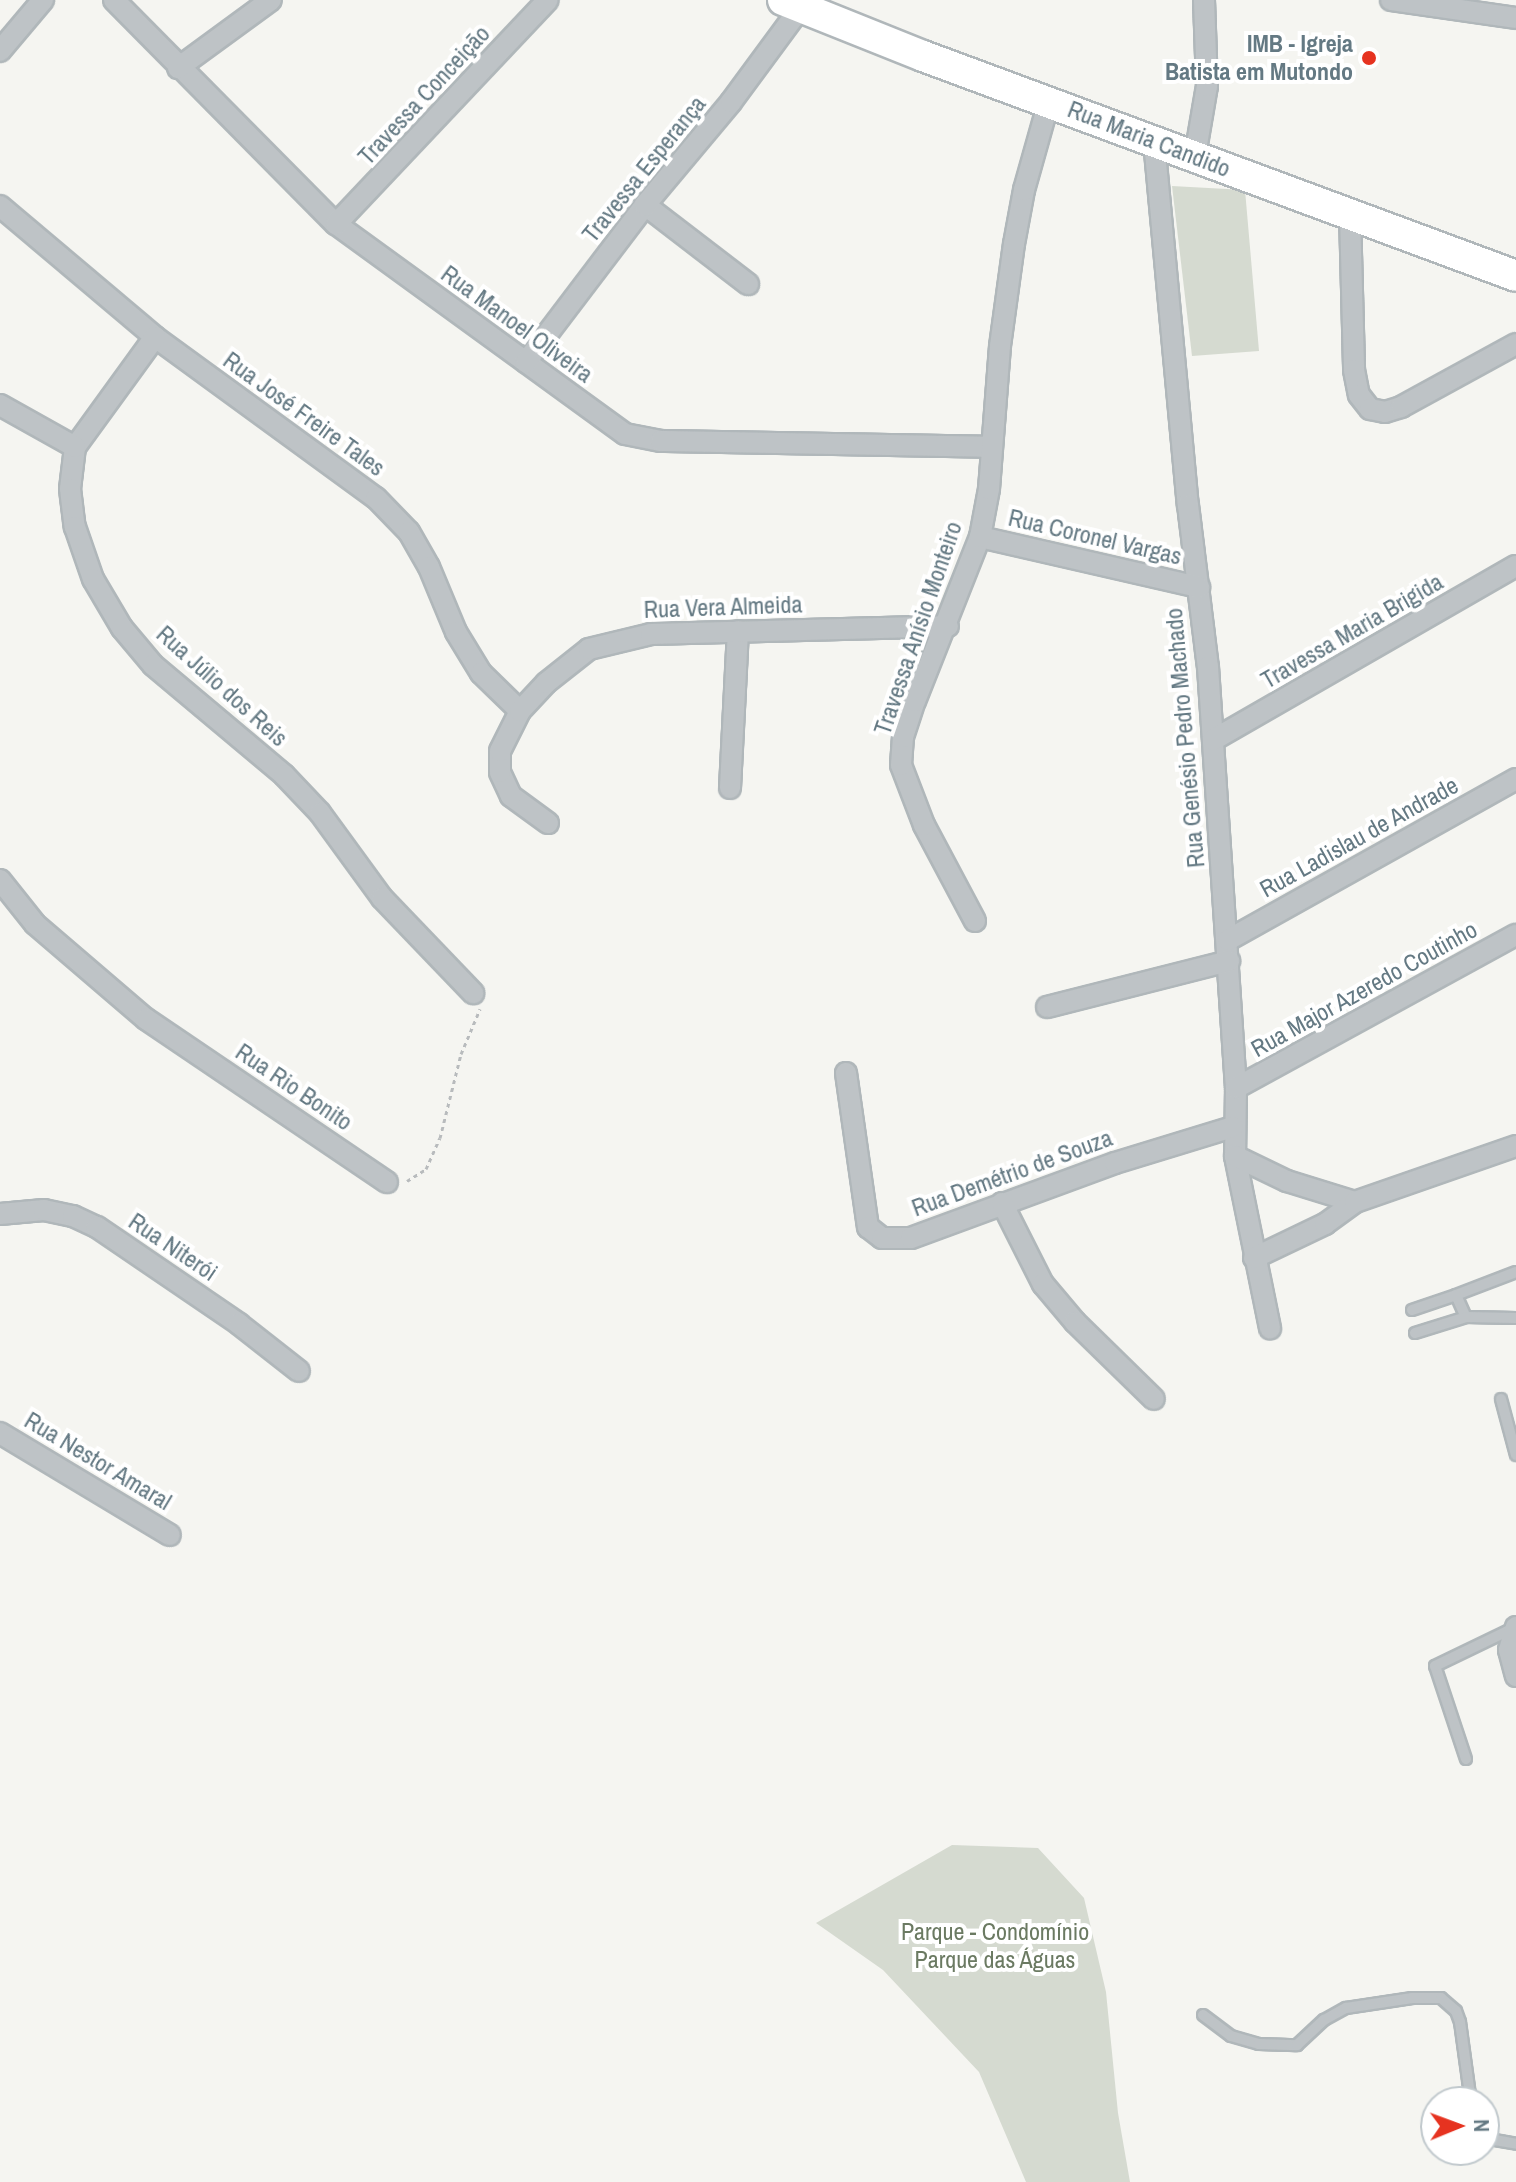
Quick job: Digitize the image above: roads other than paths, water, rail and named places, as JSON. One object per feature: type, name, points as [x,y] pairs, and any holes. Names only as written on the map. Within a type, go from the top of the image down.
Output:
[{"type":"street","points":[[0,51],[43,0]]},
{"type":"street","name":"Rua Manoel Oliveira","points":[[114,0],[178,68],[336,224],[625,434],[661,441],[992,447]]},
{"type":"street","points":[[178,68],[271,0]]},
{"type":"street","name":"Travessa Conceição","points":[[336,224],[548,0]]},
{"type":"street","points":[[1195,156],[1207,86],[1204,0]]},
{"type":"street","points":[[1391,0],[1516,18]]},
{"type":"street","name":"Rua Maria Candido","points":[[792,4],[1516,276]]},
{"type":"street","name":"Travessa Esperança","points":[[526,362],[645,205],[731,102],[792,4]]},
{"type":"street","name":"Travessa Anísio Monteiro","points":[[975,921],[924,825],[901,765],[903,737],[980,537],[1014,244],[1024,190],[1049,101]]},
{"type":"street","name":"Rua Genésio Pedro Machado","points":[[1154,141],[1213,740],[1236,1088],[1233,1127],[1235,1156],[1270,1328]]},
{"type":"street","points":[[645,205],[748,284]]},
{"type":"street","name":"Rua José Freire Tales","points":[[0,206],[155,337],[376,498],[409,532],[429,567],[456,632],[481,673],[520,711]]},
{"type":"street","points":[[1350,214],[1354,370],[1359,395],[1370,409],[1385,412],[1401,407],[1516,344]]},
{"type":"street","name":"Rua Júlio dos Reis","points":[[155,337],[75,447],[70,489],[75,527],[93,579],[122,628],[153,665],[284,775],[320,813],[382,898],[473,993]]},
{"type":"street","points":[[0,405],[75,447]]},
{"type":"street","name":"Rua Coronel Vargas","points":[[980,537],[1199,587]]},
{"type":"street","name":"Travessa Maria Brigida","points":[[1213,740],[1516,566]]},
{"type":"street","name":"Rua Vera Almeida","points":[[548,823],[511,796],[500,772],[500,751],[520,711],[546,683],[589,649],[651,634],[948,626]]},
{"type":"street","points":[[730,788],[738,631]]},
{"type":"street","name":"Rua Ladislau de Andrade","points":[[1228,940],[1516,779]]},
{"type":"street","name":"Rua Rio Bonito","points":[[0,880],[35,924],[146,1019],[387,1182]]},
{"type":"street","name":"Rua Major Azeredo Coutinho","points":[[1236,1088],[1516,935]]},
{"type":"street","points":[[1047,1007],[1229,961]]},
{"type":"street","name":"Rua Demétrio de Souza","points":[[846,1073],[868,1227],[874,1234],[892,1239],[911,1238],[1115,1163],[1233,1127]]},
{"type":"street","points":[[1254,1258],[1325,1224],[1355,1202],[1516,1146]]},
{"type":"street","points":[[1235,1156],[1287,1181],[1355,1202]]},
{"type":"street","points":[[1002,1203],[1043,1284],[1075,1322],[1154,1399]]},
{"type":"street","name":"Rua Niterói","points":[[0,1214],[44,1210],[73,1216],[97,1227],[226,1315],[299,1371]]},
{"type":"street","name":"Rua Nestor Amaral","points":[[0,1433],[170,1535]]},
{"type":"street","points":[[1516,1627],[1509,1650],[1516,1676]]},
{"type":"lane","points":[[1412,1310],[1516,1272]]},
{"type":"lane","points":[[1456,1295],[1466,1317]]},
{"type":"lane","points":[[1415,1333],[1466,1317],[1516,1318]]},
{"type":"lane","points":[[1501,1399],[1516,1455]]},
{"type":"lane","points":[[1466,1759],[1435,1666],[1516,1627]]},
{"type":"lane","points":[[1203,2015],[1238,2039],[1259,2044],[1297,2045],[1324,2020],[1346,2008],[1412,1998],[1441,1998],[1456,2011],[1460,2022],[1469,2086]]},
{"type":"place","name":"IMB - Igreja Batista em Mutondo","points":[[1369,58]]},
{"type":"park label","name":"Parque - Condomínio Parque das Águas","points":[[995,1946]]}]
